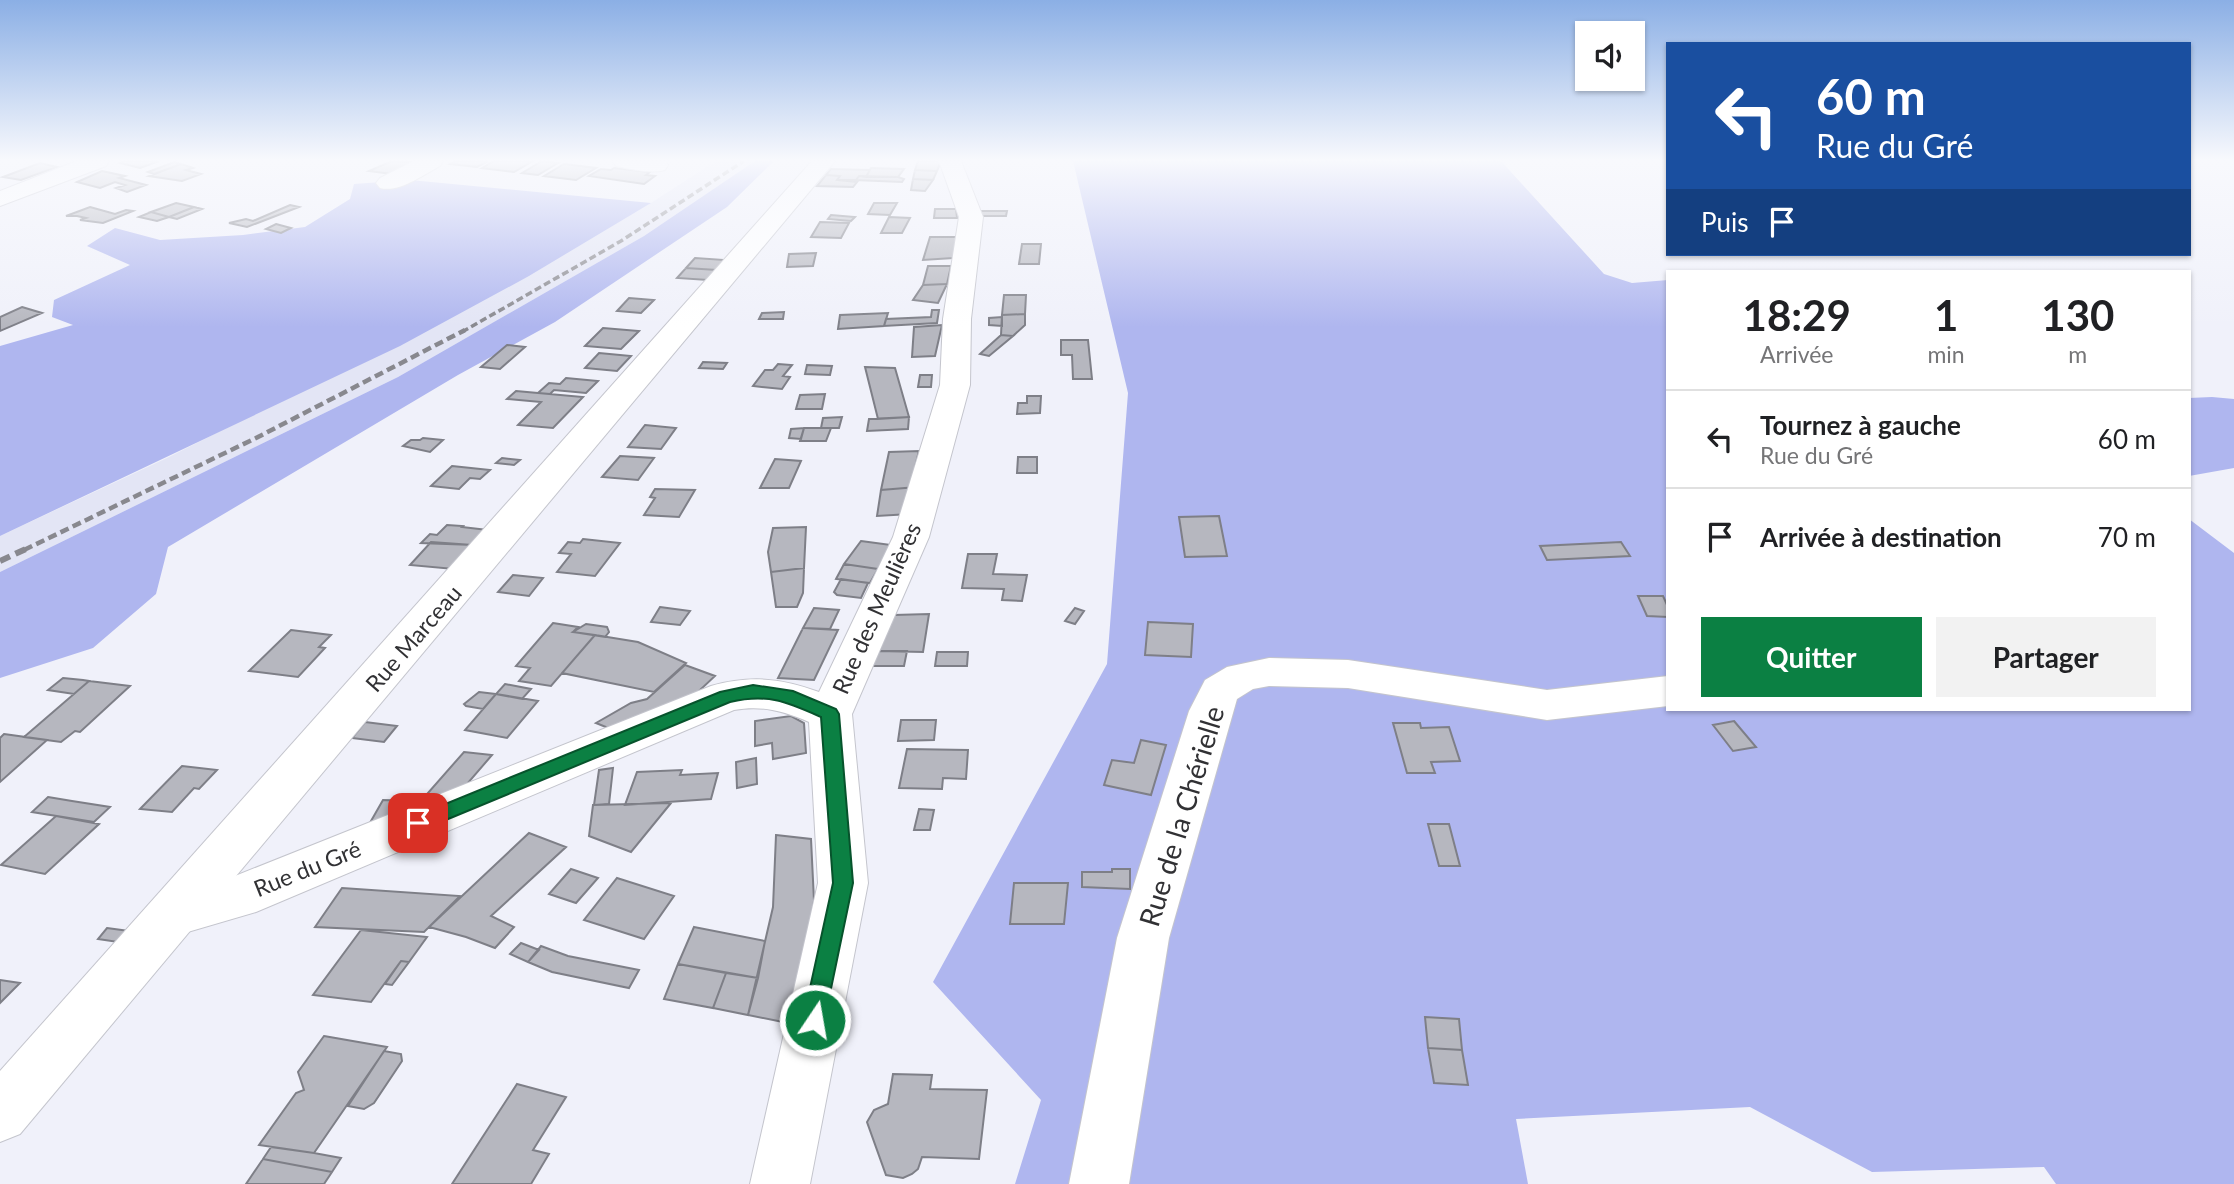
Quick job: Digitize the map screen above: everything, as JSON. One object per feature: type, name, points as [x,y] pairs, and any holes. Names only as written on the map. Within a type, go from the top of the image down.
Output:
[{"type":"street","name":"Rue Marceau","points":[[0,1114],[776,216]]},
{"type":"street","name":"Rue des Meulières","points":[[780,1184],[843,883],[830,714],[911,537],[950,407],[955,385],[957,319],[971,216]]},
{"type":"street","name":"Rue de la Chérielle","points":[[1098,1184],[1143,938],[1209,711],[1220,690],[1242,677],[1269,673],[1348,674],[1546,705],[1666,691]]},
{"type":"street","name":"Rue du Gré","points":[[174,915],[237,897],[726,697],[753,691],[786,695],[830,714]]},
{"type":"shaded area","points":[[322,216],[629,216],[529,276],[400,346],[0,536],[0,346],[73,325],[52,317],[54,300],[130,265],[87,246],[115,228],[160,240],[243,235],[305,227]]},
{"type":"shaded area","points":[[629,216],[673,216],[644,236],[398,377],[0,572],[0,536],[167,458],[529,276]]},
{"type":"shaded area","points":[[673,216],[713,216],[555,322],[458,375],[168,547],[156,594],[93,648],[0,678],[0,572],[398,377],[644,236]]},
{"type":"shaded area","points":[[1086,216],[1551,216],[1604,274],[1632,283],[1666,280],[1666,711],[2191,711],[2191,521],[2234,553],[2234,1184],[2056,1184],[2044,1167],[1872,1172],[1750,1107],[1516,1119],[1528,1184],[1015,1184],[1041,1100],[933,982],[1107,664],[1128,393]]},
{"type":"shaded area","points":[[2191,398],[2234,399],[2234,468],[2191,476]]},
{"type":"building","points":[[78,216],[120,216],[103,223],[80,220],[86,218]]},
{"type":"building","points":[[166,216],[169,217],[157,221],[139,217]]},
{"type":"building","points":[[264,216],[275,216],[247,227],[229,223],[246,219],[253,221]]},
{"type":"building","points":[[830,216],[855,217],[851,221],[828,219]]},
{"type":"building","points":[[957,216],[957,218],[934,218]]},
{"type":"building","points":[[889,217],[910,218],[902,233],[881,233]]},
{"type":"building","points":[[820,222],[849,223],[841,238],[811,237]]},
{"type":"building","points":[[276,224],[291,228],[281,233],[266,229]]},
{"type":"building","points":[[930,237],[958,237],[953,258],[923,260]]},
{"type":"building","points":[[1022,244],[1041,244],[1039,264],[1019,264]]},
{"type":"building","points":[[816,253],[813,266],[787,267],[789,254]]},
{"type":"building","points":[[695,258],[725,260],[717,270],[686,268]]},
{"type":"building","points":[[928,266],[951,266],[947,284],[923,285]]},
{"type":"building","points":[[686,268],[717,270],[708,280],[677,278]]},
{"type":"building","points":[[947,284],[938,303],[913,300],[923,285]]},
{"type":"building","points":[[1004,295],[1026,295],[1025,314],[1002,315]]},
{"type":"building","points":[[629,298],[654,300],[641,313],[617,311]]},
{"type":"building","points":[[22,307],[42,313],[0,331],[0,317]]},
{"type":"building","points":[[932,310],[939,310],[937,323],[884,326],[886,319],[931,317]]},
{"type":"building","points":[[784,312],[783,319],[759,319],[762,313]]},
{"type":"building","points":[[888,313],[884,326],[838,329],[840,315]]},
{"type":"building","points":[[1025,314],[1025,325],[1013,336],[1001,335],[1002,315]]},
{"type":"building","points":[[1002,317],[1002,326],[989,325],[989,318]]},
{"type":"building","points":[[942,325],[935,356],[912,357],[914,327]]},
{"type":"building","points":[[603,328],[639,331],[621,349],[585,346]]},
{"type":"building","points":[[1001,335],[1013,336],[989,356],[980,354]]},
{"type":"building","points":[[1061,340],[1088,340],[1092,379],[1073,379],[1072,355],[1061,355]]},
{"type":"building","points":[[507,345],[525,347],[500,369],[481,367]]},
{"type":"building","points":[[599,353],[631,356],[617,371],[585,368]]},
{"type":"building","points":[[703,362],[727,363],[723,369],[699,368]]},
{"type":"building","points":[[778,364],[792,365],[783,376],[790,377],[782,389],[753,386],[765,370],[773,370]]},
{"type":"building","points":[[807,365],[832,366],[830,375],[805,374]]},
{"type":"building","points":[[865,367],[895,368],[909,417],[878,419]]},
{"type":"building","points":[[920,375],[932,375],[931,387],[918,387]]},
{"type":"building","points":[[566,378],[598,381],[586,393],[554,390],[550,394],[538,393],[549,383],[560,384]]},
{"type":"building","points":[[516,391],[583,397],[553,428],[518,425],[541,402],[507,399]]},
{"type":"building","points":[[825,394],[822,409],[796,409],[800,395]]},
{"type":"building","points":[[1027,396],[1041,396],[1040,413],[1017,414],[1018,403],[1027,403]]},
{"type":"building","points":[[842,417],[839,428],[821,428],[823,418]]},
{"type":"building","points":[[909,417],[908,429],[867,431],[869,419]]},
{"type":"building","points":[[645,425],[676,428],[661,449],[628,447]]},
{"type":"building","points":[[804,428],[801,439],[789,438],[791,429]]},
{"type":"building","points":[[804,428],[831,428],[826,441],[800,441]]},
{"type":"building","points":[[411,440],[443,440],[430,452],[403,446]]},
{"type":"building","points":[[919,451],[915,467],[917,487],[881,490],[889,452]]},
{"type":"building","points":[[620,456],[654,458],[638,480],[602,477]]},
{"type":"building","points":[[1018,457],[1037,457],[1037,473],[1017,473]]},
{"type":"building","points":[[502,458],[520,460],[514,465],[496,463]]},
{"type":"building","points":[[775,459],[801,461],[789,488],[760,488]]},
{"type":"building","points":[[452,466],[490,470],[480,479],[470,478],[459,489],[431,486]]},
{"type":"building","points":[[917,487],[910,514],[877,516],[881,490]]},
{"type":"building","points":[[655,489],[695,490],[679,517],[644,515],[655,498],[650,497]]},
{"type":"building","points":[[1219,516],[1227,556],[1185,557],[1179,517]]},
{"type":"building","points":[[447,525],[488,530],[474,545],[421,543],[430,534],[437,535]]},
{"type":"building","points":[[806,527],[804,568],[771,572],[768,552],[773,528]]},
{"type":"building","points":[[583,539],[620,543],[595,576],[557,572],[571,554],[559,553],[568,542],[580,543]]},
{"type":"building","points":[[861,541],[891,545],[878,569],[844,564]]},
{"type":"building","points":[[431,542],[474,545],[454,569],[410,565]]},
{"type":"building","points":[[1621,542],[1630,556],[1547,560],[1540,546]]},
{"type":"building","points":[[968,554],[997,554],[993,574],[1027,575],[1022,601],[1002,600],[1004,589],[962,588]]},
{"type":"building","points":[[844,564],[878,569],[870,583],[836,579]]},
{"type":"building","points":[[804,568],[803,593],[797,607],[776,607],[771,572]]},
{"type":"building","points":[[513,575],[543,578],[529,596],[498,592]]},
{"type":"building","points":[[841,579],[868,583],[861,598],[837,595],[834,592]]},
{"type":"building","points":[[1638,596],[1663,596],[1666,617],[1647,616]]},
{"type":"building","points":[[660,607],[690,611],[680,625],[651,622]]},
{"type":"building","points":[[814,608],[839,610],[830,629],[803,628]]},
{"type":"building","points":[[1075,608],[1084,611],[1075,624],[1065,621]]},
{"type":"building","points":[[929,614],[923,652],[879,651],[894,615]]},
{"type":"building","points":[[1148,622],[1193,624],[1191,657],[1145,655]]},
{"type":"building","points":[[553,623],[578,627],[573,632],[595,635],[551,686],[519,681],[530,668],[516,666]]},
{"type":"building","points":[[586,624],[607,627],[609,632],[605,637],[573,632]]},
{"type":"building","points":[[803,628],[838,630],[814,680],[778,678]]},
{"type":"building","points":[[291,630],[331,635],[319,647],[325,648],[298,677],[249,671]]},
{"type":"building","points":[[595,635],[638,642],[686,663],[654,692],[562,673]]},
{"type":"building","points":[[879,651],[907,651],[904,666],[872,666]]},
{"type":"building","points":[[937,652],[968,652],[967,666],[935,666]]},
{"type":"building","points":[[685,665],[715,676],[683,706],[618,732],[596,723],[631,703],[647,699]]},
{"type":"building","points":[[63,678],[89,681],[74,694],[48,690]]},
{"type":"building","points":[[89,681],[130,686],[80,732],[75,731],[61,742],[24,737]]},
{"type":"building","points":[[505,684],[531,689],[522,699],[496,694]]},
{"type":"building","points":[[479,692],[496,694],[483,709],[464,704]]},
{"type":"building","points":[[496,694],[538,701],[507,738],[465,730]]},
{"type":"building","points":[[791,716],[804,723],[806,753],[773,759],[772,743],[755,746],[755,721]]},
{"type":"building","points":[[901,720],[936,720],[934,740],[898,741]]},
{"type":"building","points":[[1734,721],[1756,747],[1733,751],[1713,725]]},
{"type":"building","points":[[365,722],[397,726],[384,742],[352,738]]},
{"type":"building","points":[[1393,723],[1420,723],[1421,728],[1449,727],[1460,761],[1431,762],[1435,773],[1407,773]]},
{"type":"building","points":[[4,734],[47,740],[0,782],[0,738]]},
{"type":"building","points":[[1141,740],[1166,745],[1151,795],[1104,785],[1112,760],[1134,763]]},
{"type":"building","points":[[907,749],[968,750],[966,779],[943,778],[942,789],[899,788]]},
{"type":"building","points":[[464,752],[492,755],[455,798],[363,835],[383,800],[421,801]]},
{"type":"building","points":[[756,758],[757,784],[737,788],[736,762]]},
{"type":"building","points":[[182,766],[217,770],[199,789],[194,788],[172,812],[140,809]]},
{"type":"building","points":[[613,768],[609,804],[594,805],[599,770]]},
{"type":"building","points":[[682,770],[680,775],[718,773],[711,799],[625,805],[637,772]]},
{"type":"building","points":[[48,797],[110,807],[94,822],[32,812]]},
{"type":"building","points":[[671,803],[631,852],[589,836],[593,805]]},
{"type":"building","points":[[919,809],[934,810],[930,830],[914,830]]},
{"type":"building","points":[[56,816],[99,824],[45,874],[1,865]]},
{"type":"building","points":[[1428,824],[1449,824],[1460,866],[1439,866]]},
{"type":"building","points":[[529,833],[566,847],[491,916],[514,927],[495,948],[429,927]]},
{"type":"building","points":[[776,835],[811,839],[814,901],[793,1024],[748,1015],[773,907]]},
{"type":"building","points":[[571,869],[598,878],[576,903],[549,894]]},
{"type":"building","points":[[1112,869],[1130,869],[1130,889],[1082,887],[1082,872],[1112,872]]},
{"type":"building","points":[[617,878],[674,896],[644,939],[584,920]]},
{"type":"building","points":[[1014,883],[1068,883],[1064,924],[1010,924]]},
{"type":"building","points":[[342,888],[460,896],[424,932],[315,927]]},
{"type":"building","points":[[694,927],[765,941],[758,978],[678,964]]},
{"type":"building","points":[[107,928],[129,931],[118,942],[98,939]]},
{"type":"building","points":[[361,930],[427,937],[409,962],[401,961],[371,1002],[313,995]]},
{"type":"building","points":[[521,943],[539,950],[528,962],[510,954]]},
{"type":"building","points":[[541,946],[568,956],[639,970],[629,988],[552,972],[528,962]]},
{"type":"building","points":[[401,961],[409,962],[392,985],[385,984]]},
{"type":"building","points":[[678,964],[726,973],[713,1008],[664,999]]},
{"type":"building","points":[[726,973],[758,978],[748,1015],[713,1008]]},
{"type":"building","points":[[0,980],[20,983],[0,1003]]},
{"type":"building","points":[[1425,1017],[1459,1019],[1462,1050],[1428,1048]]},
{"type":"building","points":[[324,1036],[387,1047],[314,1153],[259,1145],[296,1093],[304,1090],[298,1072]]},
{"type":"building","points":[[1428,1048],[1462,1050],[1468,1085],[1434,1083]]},
{"type":"building","points":[[384,1051],[401,1054],[402,1061],[374,1103],[364,1109],[348,1106]]},
{"type":"building","points":[[893,1074],[932,1075],[930,1089],[987,1090],[979,1159],[922,1157],[918,1169],[912,1174],[903,1178],[886,1175],[867,1122],[874,1110],[888,1104]]},
{"type":"building","points":[[517,1084],[566,1097],[533,1150],[549,1154],[531,1184],[452,1184]]},
{"type":"building","points":[[271,1147],[341,1158],[332,1172],[263,1159]]},
{"type":"building","points":[[263,1159],[332,1172],[324,1184],[246,1184]]},
{"type":"railway","points":[[462,332],[659,216]]},
{"type":"railway","points":[[24,550],[256,438],[465,330]]},
{"type":"railway","points":[[0,561],[28,548]]},
{"type":"route","points":[[418,823],[726,697],[753,691],[786,695],[830,714],[843,883],[815,1020]]}]
